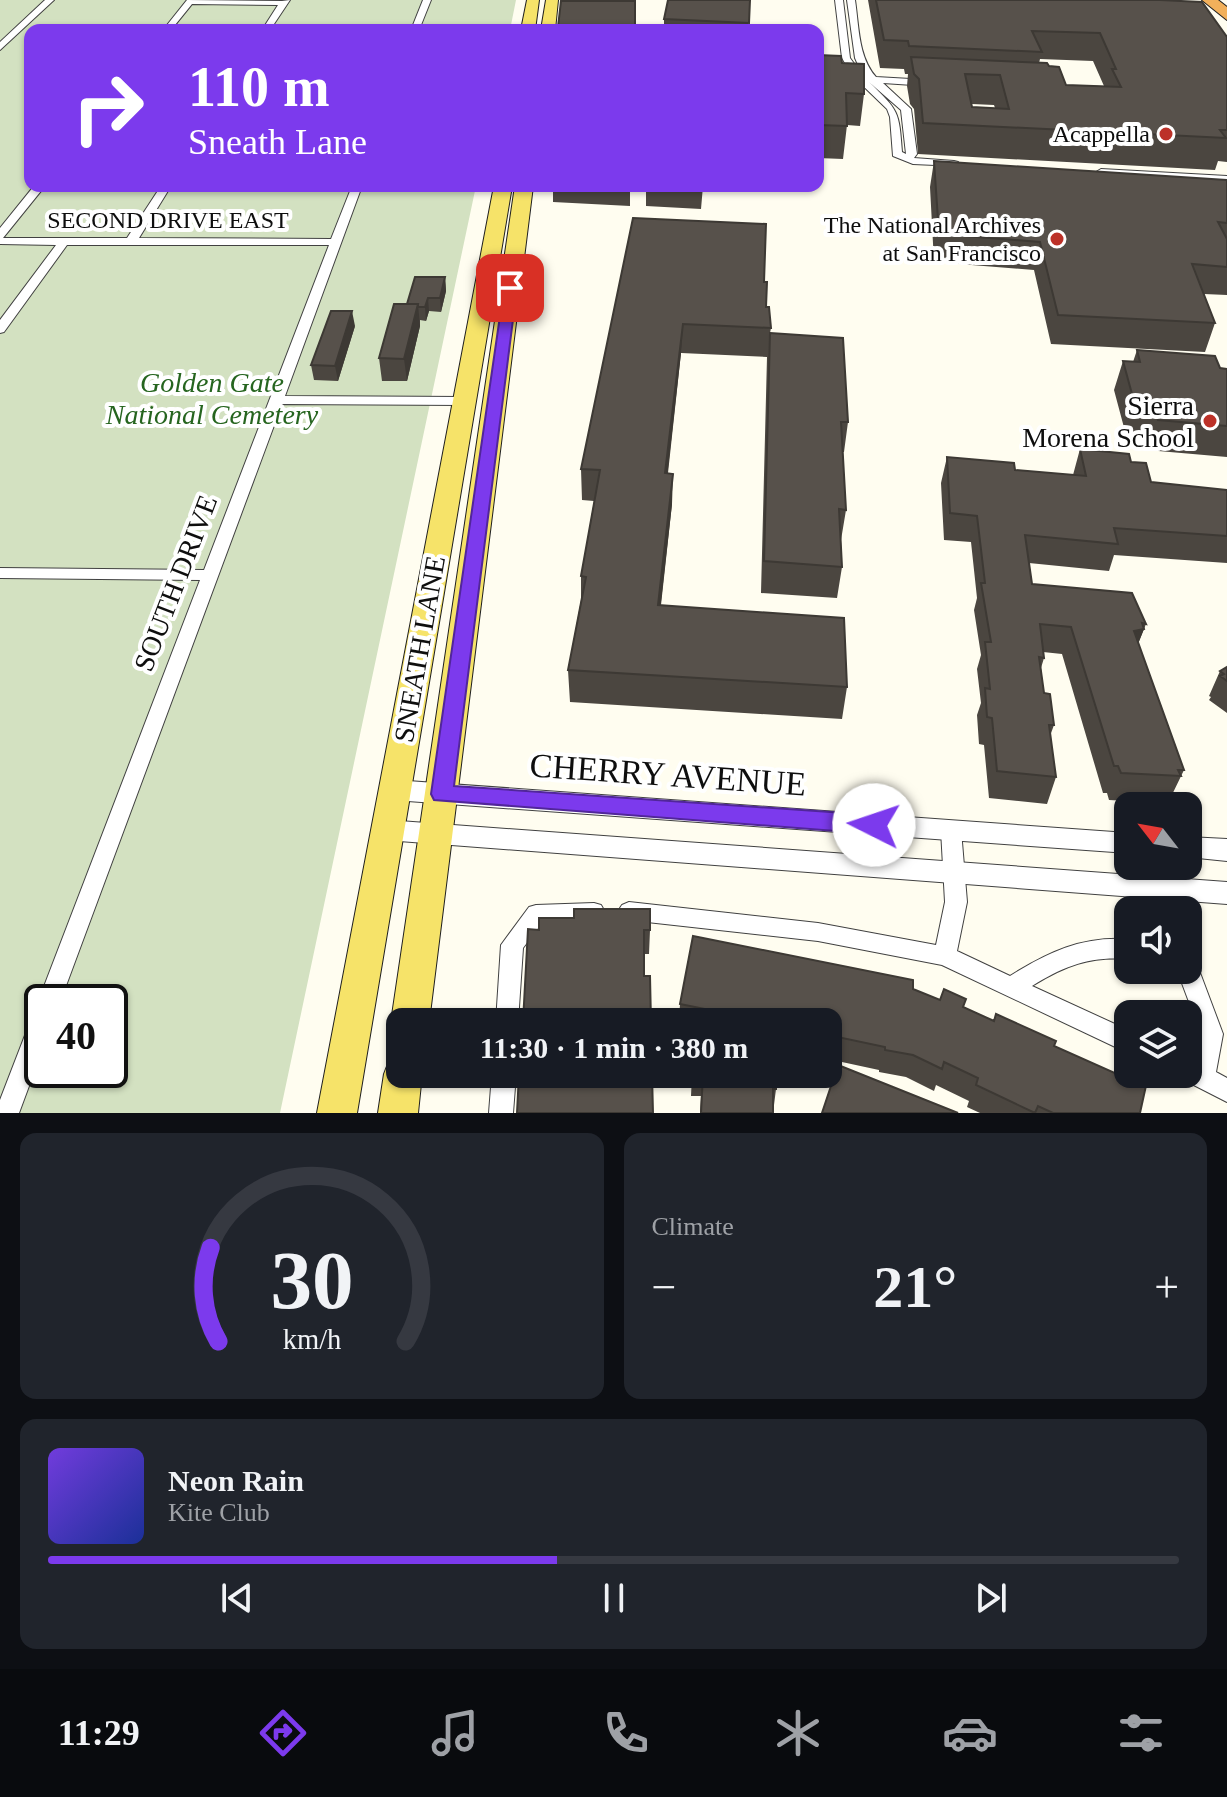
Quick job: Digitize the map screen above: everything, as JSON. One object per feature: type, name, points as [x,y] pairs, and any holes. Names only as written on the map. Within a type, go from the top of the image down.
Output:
[{"type":"highway","points":[[1209,0],[1227,15]]},
{"type":"main road","points":[[529,24],[533,0]]},
{"type":"main road","points":[[549,24],[552,0]]},
{"type":"main road","name":"SNEATH LANE","points":[[337,1113],[502,192]]},
{"type":"main road","name":"SNEATH LANE","points":[[412,1008],[523,192]]},
{"type":"main road","points":[[398,1113],[401,1088]]},
{"type":"street","points":[[24,24],[50,0]]},
{"type":"street","points":[[417,24],[427,0]]},
{"type":"street","points":[[839,0],[846,58],[860,78],[891,108],[897,154],[907,159],[968,165]]},
{"type":"street","points":[[851,0],[862,67],[906,109],[912,154],[907,159]]},
{"type":"street","points":[[172,24],[190,1],[285,1]]},
{"type":"street","points":[[270,24],[285,1]]},
{"type":"street","points":[[0,47],[24,24]]},
{"type":"street","points":[[844,36],[856,36]]},
{"type":"street","points":[[824,76],[942,83]]},
{"type":"street","points":[[1090,172],[1227,179]]},
{"type":"street","points":[[0,238],[35,192]]},
{"type":"street","points":[[131,241],[162,192]]},
{"type":"street","name":"SOUTH DRIVE","points":[[56,984],[355,192]]},
{"type":"street","name":"SECOND DRIVE EAST","points":[[0,238],[336,242]]},
{"type":"street","points":[[0,329],[64,241]]},
{"type":"street","points":[[276,400],[463,401]]},
{"type":"street","points":[[0,573],[210,575]]},
{"type":"street","name":"CHERRY AVENUE","points":[[394,790],[1114,842]]},
{"type":"street","points":[[386,830],[1227,893]]},
{"type":"street","points":[[945,956],[956,902],[951,830]]},
{"type":"street","points":[[1202,848],[1227,850]]},
{"type":"street","points":[[508,1008],[512,945],[536,914],[643,910],[818,932],[945,956],[1114,1035]]},
{"type":"street","points":[[1012,987],[1060,956],[1114,947]]},
{"type":"street","points":[[1202,1007],[1212,1034],[1202,1059]]},
{"type":"street","points":[[7,1113],[24,1068]]},
{"type":"street","points":[[1202,1077],[1227,1090]]},
{"type":"street","points":[[501,1113],[503,1088]]},
{"type":"green space","name":"Golden Gate National Cemetery","points":[[0,0],[516,0],[511,24],[24,24],[24,192],[475,192],[280,1113],[0,1113]]},
{"type":"building","points":[[668,0],[750,0],[749,23],[664,19]]},
{"type":"building","points":[[876,0],[1202,2],[1227,37],[1227,130],[1220,130],[1226,138],[923,123],[919,79],[914,74],[911,57],[1047,63],[1059,67],[1066,85],[1121,87],[1100,33],[1032,31],[1042,52],[909,46],[908,41],[884,40]],"holes":[[[965,74],[1000,75],[1009,109],[972,107]]]},
{"type":"building","points":[[561,1],[635,1],[635,24],[558,24]]},
{"type":"building","points":[[824,55],[841,56],[842,63],[864,64],[864,94],[846,93],[847,126],[824,125]]},
{"type":"building","points":[[934,161],[1227,180],[1227,223],[1218,222],[1227,239],[1227,267],[1192,264],[1215,323],[1058,315],[1040,242],[939,234]]},
{"type":"building","points":[[633,218],[766,224],[764,282],[767,282],[766,307],[769,307],[771,328],[683,324],[665,473],[673,474],[658,605],[844,618],[847,687],[568,670],[586,577],[581,576],[600,470],[581,469]]},
{"type":"building","points":[[415,277],[445,277],[440,298],[428,298],[425,307],[407,304]]},
{"type":"building","points":[[394,304],[418,304],[404,359],[379,358]]},
{"type":"building","points":[[331,311],[352,311],[335,366],[311,365]]},
{"type":"building","points":[[770,333],[843,338],[848,422],[841,422],[846,510],[839,509],[842,567],[764,561]]},
{"type":"building","points":[[1137,350],[1215,356],[1220,368],[1227,369],[1227,426],[1158,420],[1153,406],[1135,405],[1123,361],[1140,362]]},
{"type":"building","points":[[1080,449],[1129,454],[1131,462],[1146,463],[1151,482],[1227,490],[1227,536],[1114,528],[1118,544],[1025,535],[1032,584],[1132,593],[1146,624],[1142,623],[1144,629],[1134,631],[1184,770],[1178,770],[1181,776],[1121,773],[1118,766],[1114,766],[1071,627],[1040,624],[1044,658],[1039,657],[1044,693],[1050,694],[1054,725],[1049,725],[1056,777],[997,771],[992,718],[987,717],[985,688],[990,689],[985,642],[991,642],[981,583],[985,583],[977,516],[950,513],[947,457],[1014,463],[1015,470],[1086,476]]},
{"type":"building","points":[[1227,667],[1227,681],[1220,676],[1224,674],[1220,671]]},
{"type":"building","points":[[574,909],[650,909],[650,930],[644,930],[644,976],[650,976],[651,1008],[524,1008],[528,929],[539,930],[539,918],[574,918]]},
{"type":"building","points":[[693,936],[913,980],[913,989],[940,1000],[944,989],[966,999],[963,1007],[994,1021],[996,1014],[1056,1041],[1054,1046],[1114,1073],[1114,1088],[1145,1088],[1140,1113],[1053,1113],[1038,1106],[1035,1113],[976,1085],[978,1078],[944,1062],[942,1069],[913,1055],[842,1038],[842,1008],[700,1008],[680,1004]]},
{"type":"building","points":[[842,1067],[958,1113],[822,1113],[830,1088],[842,1088]]},
{"type":"building","points":[[518,1088],[652,1088],[653,1113],[517,1113]]},
{"type":"building","points":[[702,1088],[776,1088],[773,1089],[773,1113],[701,1113]]},
{"type":"place","name":"Acappella","points":[[1166,134]]},
{"type":"place","name":"The National Archives at San Francisco","points":[[1057,239]]},
{"type":"place","name":"Sierra Morena School","points":[[1210,421]]},
{"type":"route","points":[[510,288],[442,794],[874,825]]}]
